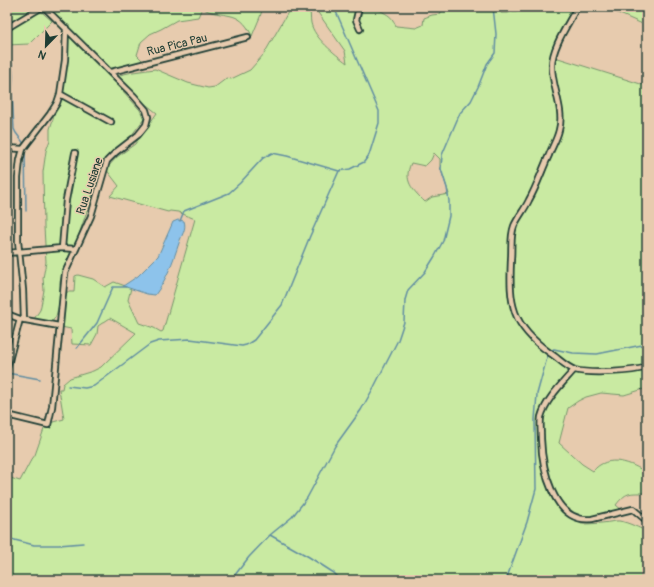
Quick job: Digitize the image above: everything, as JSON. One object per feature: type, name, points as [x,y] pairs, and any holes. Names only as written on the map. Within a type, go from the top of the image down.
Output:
[{"type":"street","points":[[360,7],[356,20],[360,29]]},
{"type":"street","points":[[577,7],[552,58],[552,71],[560,116],[558,134],[533,191],[513,231],[510,283],[513,306],[525,331],[542,347],[574,370],[623,371],[647,367]]},
{"type":"street","points":[[7,28],[46,8]]},
{"type":"street","name":"Rua Lusiane","points":[[7,415],[47,426],[48,425],[52,407],[65,273],[91,216],[107,161],[138,135],[144,128],[148,117],[144,107],[46,8]]},
{"type":"street","points":[[7,368],[22,320],[23,290],[19,253],[18,178],[20,160],[23,149],[55,107],[60,94],[66,28]]},
{"type":"street","name":"Rua Pica Pau","points":[[110,72],[248,37]]},
{"type":"street","points":[[60,94],[111,122]]},
{"type":"street","points":[[7,148],[23,149]]},
{"type":"street","points":[[62,248],[66,200],[75,153]]},
{"type":"street","points":[[7,253],[62,248],[76,249]]},
{"type":"street","points":[[7,314],[22,320],[59,326]]},
{"type":"street","points":[[574,370],[551,398],[541,417],[542,454],[551,489],[562,507],[577,518],[586,520],[633,509],[647,521]]},
{"type":"green space","points":[[7,7],[36,7],[52,21],[29,44],[7,45]]},
{"type":"green space","points":[[54,7],[263,7],[252,36],[242,21],[202,8],[198,17],[177,20],[150,34],[141,42],[137,55],[144,62],[110,69],[54,16],[52,10]]},
{"type":"green space","points":[[291,7],[309,7],[311,23],[316,34],[326,45],[347,63],[345,51],[314,7],[376,7],[390,16],[396,26],[416,28],[423,25],[424,18],[440,14],[442,10],[417,9],[418,7],[500,7],[501,13],[508,13],[512,11],[530,11],[541,7],[578,7],[554,52],[555,57],[647,86],[647,388],[624,395],[601,393],[578,401],[568,408],[559,443],[582,464],[593,471],[606,462],[613,461],[627,463],[647,473],[647,496],[644,493],[631,493],[625,495],[616,505],[623,511],[604,518],[577,516],[581,524],[619,521],[644,530],[647,537],[647,580],[7,580],[7,477],[20,481],[35,455],[44,429],[53,422],[64,419],[59,389],[62,389],[63,384],[70,378],[101,367],[136,333],[110,318],[98,326],[97,334],[91,345],[72,344],[71,329],[61,327],[64,292],[74,292],[75,276],[78,275],[93,279],[105,287],[114,282],[131,288],[128,300],[139,323],[161,332],[163,331],[195,219],[178,212],[168,212],[110,196],[119,186],[106,169],[117,157],[135,144],[157,113],[115,76],[155,69],[188,83],[208,88],[215,87],[227,78],[231,79],[250,70],[264,54]],"holes":[[[434,153],[440,159],[440,167],[449,194],[432,197],[425,202],[416,193],[408,180],[411,163],[425,166],[431,160]]]},
{"type":"green space","points":[[604,7],[647,7],[647,26]]},
{"type":"green space","points":[[68,35],[122,90],[140,110],[144,119],[131,136],[105,158],[75,246],[63,271],[60,282],[60,300],[56,316],[52,322],[34,319],[40,310],[42,301],[44,290],[43,278],[46,262],[43,172],[46,151],[50,140],[50,129],[62,90]]},
{"type":"water","points":[[178,220],[184,221],[184,230],[169,270],[155,295],[147,294],[123,286],[138,276],[158,256],[173,222]]},
{"type":"waterway","points":[[180,221],[184,211],[229,193],[263,158],[272,153],[339,171],[350,169],[364,162],[369,155],[379,123],[379,111],[334,7]]},
{"type":"waterway","points":[[231,580],[249,557],[270,535],[292,517],[307,498],[335,446],[361,410],[398,340],[404,322],[405,300],[408,290],[425,272],[443,241],[449,216],[449,201],[447,188],[441,169],[442,155],[460,113],[471,101],[487,64],[495,53],[496,34],[493,7]]},
{"type":"waterway","points":[[536,11],[555,7]]},
{"type":"waterway","points":[[7,56],[12,64],[14,129],[24,145]]},
{"type":"waterway","points":[[25,151],[26,211]]},
{"type":"waterway","points":[[68,386],[85,388],[94,386],[150,344],[159,341],[190,339],[242,346],[254,340],[282,305],[310,236],[339,171]]},
{"type":"waterway","points":[[77,348],[97,323],[113,287],[126,287]]},
{"type":"waterway","points":[[550,351],[554,349],[573,353],[597,354],[647,344]]},
{"type":"waterway","points":[[506,580],[527,522],[536,489],[535,420],[537,394],[548,354]]},
{"type":"waterway","points":[[7,373],[40,379]]},
{"type":"waterway","points":[[270,535],[309,557],[334,573],[341,580]]},
{"type":"waterway","points":[[7,538],[34,545],[83,543]]}]
